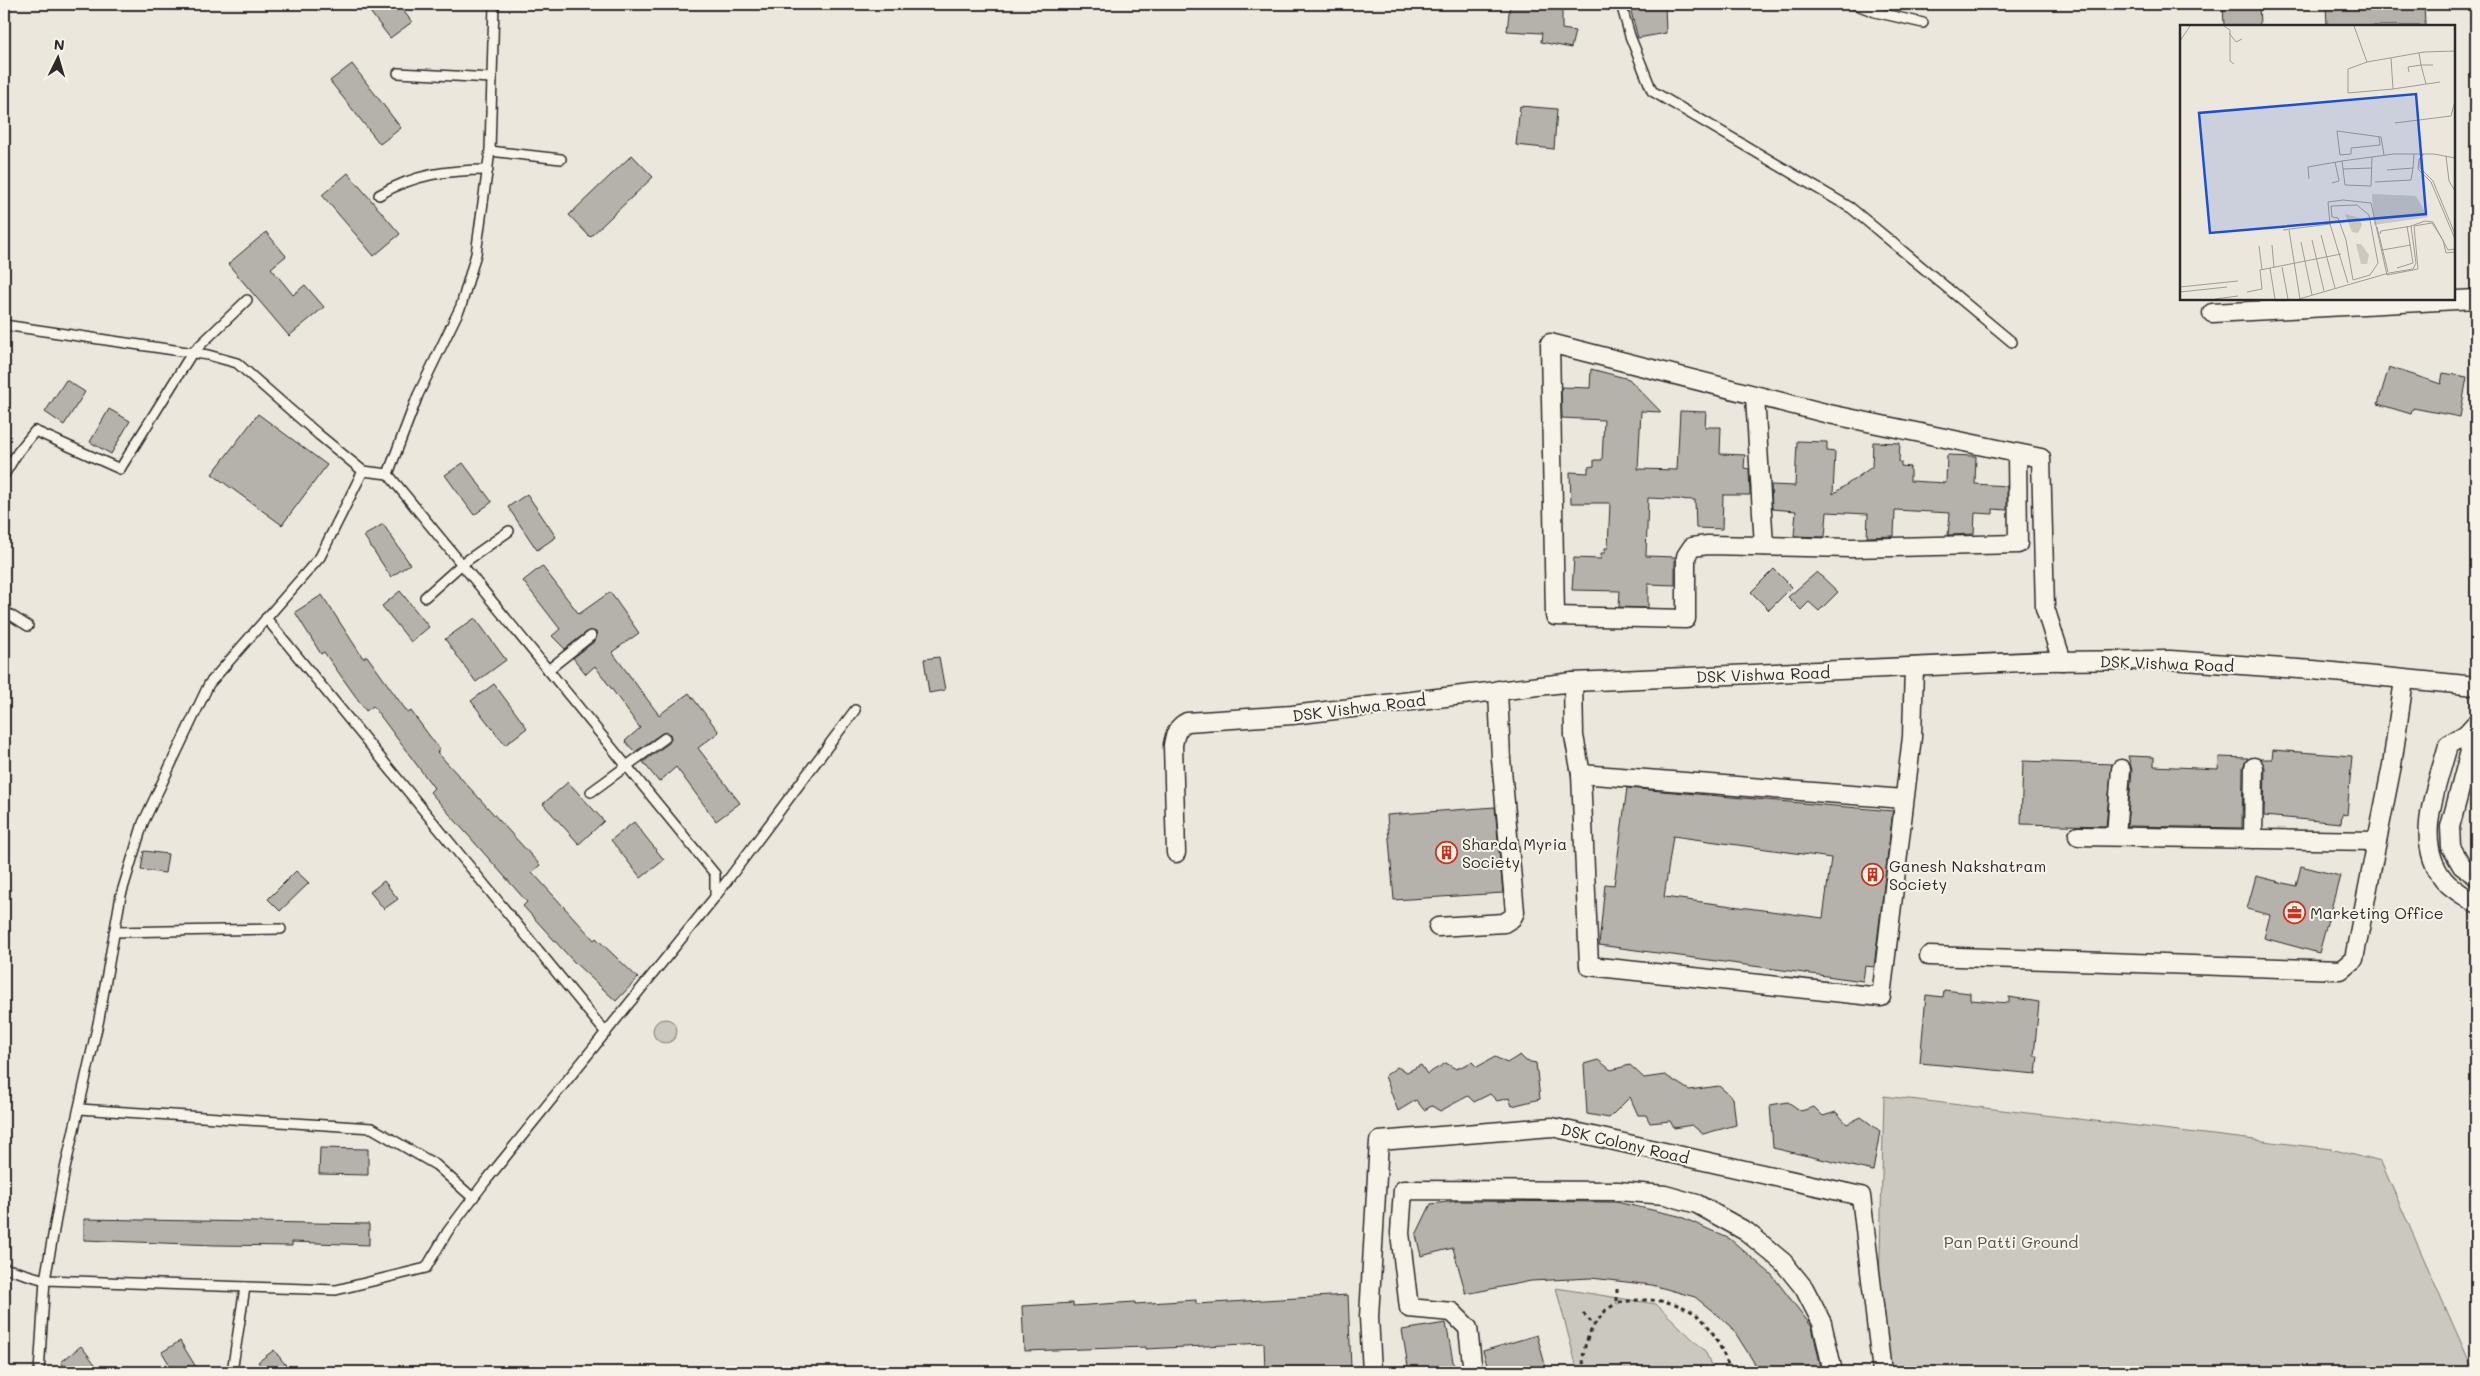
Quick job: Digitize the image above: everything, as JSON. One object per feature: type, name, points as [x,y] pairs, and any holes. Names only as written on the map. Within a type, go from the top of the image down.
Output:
[{"type":"street","points":[[2212,313],[2476,299]]},
{"type":"street","points":[[2017,453],[2018,544],[1852,548],[1708,545],[1692,547],[1686,556],[1686,619],[1555,616],[1550,343],[1829,414],[2017,453],[2041,458],[2045,608],[2062,661]]},
{"type":"street","points":[[1755,396],[1764,546]]},
{"type":"street","name":"DSK Vishwa Road","points":[[1176,852],[1173,745],[1176,731],[1180,725],[1187,722],[1292,715],[1573,682],[2062,661],[2170,660],[2313,670],[2476,686]]},
{"type":"street","points":[[1573,682],[1574,736],[1581,774],[1589,966],[1881,997],[1912,737],[1914,667]]},
{"type":"street","points":[[1929,956],[2341,970],[2354,959],[2392,765],[2404,680]]},
{"type":"street","points":[[1438,927],[1504,923],[1512,918],[1515,912],[1498,690]]},
{"type":"street","points":[[2471,728],[2470,751],[2450,833],[2451,847],[2462,866],[2476,876]]},
{"type":"street","points":[[2471,728],[2448,745],[2428,825],[2430,853],[2445,881],[2476,904]]},
{"type":"street","points":[[2252,839],[2254,767]]},
{"type":"street","points":[[2116,836],[2121,769]]},
{"type":"street","points":[[1581,774],[1904,799]]},
{"type":"street","points":[[2078,836],[2377,841]]},
{"type":"street","name":"DSK Colony Road","points":[[1372,1372],[1369,1317],[1379,1141],[1552,1127],[1861,1196],[1882,1372]]},
{"type":"street","points":[[1473,1372],[1468,1328],[1452,1312],[1408,1308],[1400,1233],[1403,1190],[1618,1191],[1665,1195],[1697,1204],[1747,1232],[1783,1262],[1804,1288],[1822,1323],[1834,1372]]},
{"type":"lane","points":[[388,474],[418,395],[461,306],[476,254],[490,151],[494,4]]},
{"type":"lane","points":[[1621,4],[1630,36],[1652,91],[1851,208],[2012,342]]},
{"type":"lane","points":[[1854,4],[1875,12],[1923,23]]},
{"type":"lane","points":[[398,73],[492,78]]},
{"type":"lane","points":[[490,151],[561,159]]},
{"type":"lane","points":[[380,195],[421,176],[463,170],[488,170]]},
{"type":"lane","points":[[4,475],[18,452],[35,431],[120,469],[192,353],[247,300]]},
{"type":"lane","points":[[4,325],[192,353],[237,364],[318,435],[363,471],[388,474],[715,874],[715,897]]},
{"type":"lane","points":[[39,1372],[45,1280],[99,1019],[121,895],[143,823],[209,684],[320,557],[363,471]]},
{"type":"lane","points":[[425,597],[462,564],[509,532]]},
{"type":"lane","points":[[4,611],[28,626]]},
{"type":"lane","points":[[266,618],[606,1032]]},
{"type":"lane","points":[[548,670],[591,636]]},
{"type":"lane","points":[[4,1268],[45,1280],[336,1290],[426,1268],[448,1231],[473,1198],[715,897],[855,710]]},
{"type":"lane","points":[[590,792],[665,738]]},
{"type":"lane","points":[[114,932],[281,928]]},
{"type":"lane","points":[[79,1109],[372,1128],[436,1165],[473,1198]]},
{"type":"lane","points":[[232,1372],[245,1287]]},
{"type":"path","points":[[1617,1289],[1617,1302]]},
{"type":"path","points":[[1585,1372],[1583,1363],[1586,1341],[1594,1325],[1606,1310],[1617,1302],[1660,1300],[1698,1316],[1706,1324],[1731,1372]]},
{"type":"path","points":[[1583,1314],[1594,1325]]},
{"type":"green space","points":[[665,1019],[674,1022],[677,1031],[674,1040],[665,1043],[656,1040],[653,1031],[656,1022]]},
{"type":"green space","name":"Pan Patti Ground","points":[[1884,1096],[2331,1149],[2381,1162],[2474,1372],[1877,1372]]},
{"type":"green space","points":[[1556,1288],[1656,1304],[1705,1351],[1714,1372],[1578,1372]]},
{"type":"building","points":[[364,4],[398,4],[412,22],[390,38]]},
{"type":"building","points":[[1510,4],[1562,4],[1562,29],[1575,31],[1571,48],[1541,42],[1542,33],[1507,31]]},
{"type":"building","points":[[1629,4],[1665,4],[1666,33],[1638,38]]},
{"type":"building","points":[[2223,4],[2259,4],[2260,25],[2224,25]]},
{"type":"building","points":[[2326,4],[2424,4],[2425,25],[2327,25]]},
{"type":"building","points":[[352,64],[401,128],[380,144],[330,81]]},
{"type":"building","points":[[1520,106],[1557,109],[1554,149],[1516,145]]},
{"type":"building","points":[[632,155],[653,177],[590,237],[569,215]]},
{"type":"building","points":[[348,173],[400,234],[374,256],[322,195]]},
{"type":"building","points":[[266,232],[286,256],[271,268],[293,295],[305,285],[324,307],[289,336],[228,264]]},
{"type":"building","points":[[2389,367],[2441,384],[2443,373],[2467,377],[2460,417],[2413,408],[2411,414],[2378,404]]},
{"type":"building","points":[[1591,369],[1629,379],[1661,412],[1641,411],[1638,469],[1677,470],[1680,411],[1706,412],[1705,427],[1721,427],[1720,454],[1745,455],[1744,468],[1749,469],[1750,495],[1723,495],[1722,529],[1696,528],[1695,500],[1648,498],[1646,556],[1675,557],[1675,585],[1648,584],[1648,608],[1619,607],[1620,591],[1572,590],[1574,558],[1601,559],[1601,553],[1605,553],[1605,548],[1608,548],[1610,503],[1571,503],[1570,472],[1588,473],[1588,467],[1594,466],[1594,460],[1602,460],[1604,420],[1562,418],[1561,387],[1590,388]]},
{"type":"building","points":[[66,380],[85,392],[64,425],[45,412]]},
{"type":"building","points":[[109,409],[130,421],[111,454],[90,442]]},
{"type":"building","points":[[258,414],[327,465],[282,525],[212,474]]},
{"type":"building","points":[[1797,441],[1827,442],[1827,451],[1835,452],[1833,494],[1872,467],[1873,442],[1900,443],[1899,462],[1901,462],[1901,466],[1910,467],[1910,481],[1946,483],[1947,455],[1976,456],[1975,484],[2007,486],[2007,510],[1993,509],[1993,514],[1975,513],[1974,534],[1948,535],[1950,513],[1895,510],[1894,536],[1867,537],[1868,514],[1827,512],[1825,537],[1794,536],[1796,511],[1772,509],[1771,485],[1795,486]]},
{"type":"building","points":[[463,463],[492,502],[474,515],[445,475]]},
{"type":"building","points":[[527,494],[556,537],[537,550],[508,507]]},
{"type":"building","points":[[383,524],[410,564],[391,577],[364,536]]},
{"type":"building","points":[[542,566],[579,614],[610,592],[639,633],[612,652],[659,715],[689,693],[719,732],[698,748],[740,803],[716,821],[676,767],[659,782],[643,762],[669,743],[670,734],[662,733],[635,752],[625,741],[640,728],[595,666],[586,674],[573,658],[595,641],[596,632],[588,631],[565,649],[552,636],[560,629],[523,581]]},
{"type":"building","points":[[1774,569],[1792,587],[1769,610],[1751,592]]},
{"type":"building","points":[[1817,572],[1838,592],[1819,611],[1809,602],[1801,610],[1788,597]]},
{"type":"building","points":[[400,591],[429,627],[411,642],[382,606]]},
{"type":"building","points":[[322,595],[363,658],[367,656],[408,713],[411,711],[440,750],[437,752],[540,865],[532,872],[594,940],[596,938],[638,978],[616,1001],[574,962],[523,906],[527,902],[430,792],[434,788],[373,706],[366,711],[324,652],[321,654],[295,612]]},
{"type":"building","points":[[475,618],[506,660],[476,682],[445,639]]},
{"type":"building","points":[[939,657],[945,690],[929,693],[924,659]]},
{"type":"building","points":[[494,684],[527,728],[505,745],[471,701]]},
{"type":"building","points":[[2273,750],[2352,756],[2347,815],[2342,814],[2341,823],[2264,816],[2265,767],[2260,759],[2272,759]]},
{"type":"building","points":[[2128,756],[2154,757],[2154,766],[2218,769],[2219,757],[2248,758],[2243,767],[2242,828],[2127,826],[2132,770]]},
{"type":"building","points":[[2023,761],[2112,764],[2106,826],[2021,824]]},
{"type":"building","points":[[568,782],[604,821],[579,844],[543,804]]},
{"type":"building","name":"Ganesh Nakshatram Society","points":[[1627,788],[1893,811],[1874,967],[1865,966],[1863,981],[1599,945],[1605,884],[1614,885]],"holes":[[[1673,836],[1831,858],[1823,918],[1664,897]]]},
{"type":"building","name":"Sharda Myria Society","points":[[1495,807],[1503,893],[1394,900],[1387,815]]},
{"type":"building","points":[[634,822],[664,860],[641,878],[611,840]]},
{"type":"building","points":[[144,851],[168,854],[165,873],[141,870]]},
{"type":"building","name":"Marketing Office","points":[[2301,866],[2340,876],[2319,953],[2264,938],[2270,915],[2247,909],[2256,876],[2296,886]]},
{"type":"building","points":[[296,871],[309,883],[280,911],[268,899]]},
{"type":"building","points":[[384,881],[398,899],[384,909],[370,892]]},
{"type":"building","points":[[1944,990],[1970,993],[1970,1000],[2009,1003],[2009,997],[2039,1002],[2034,1056],[2038,1056],[2036,1074],[1920,1063],[1926,995],[1943,997]]},
{"type":"building","points":[[1520,1055],[1526,1061],[1536,1063],[1540,1099],[1512,1106],[1509,1098],[1497,1101],[1490,1094],[1474,1102],[1468,1096],[1440,1111],[1432,1106],[1424,1110],[1416,1100],[1398,1111],[1385,1076],[1397,1067],[1407,1072],[1421,1065],[1427,1074],[1446,1063],[1456,1069],[1472,1062],[1477,1067],[1495,1057],[1507,1063]]},
{"type":"building","points":[[1598,1060],[1611,1070],[1630,1065],[1644,1078],[1665,1075],[1689,1090],[1719,1086],[1733,1098],[1736,1125],[1703,1134],[1692,1125],[1674,1128],[1670,1121],[1650,1123],[1646,1115],[1638,1115],[1630,1097],[1609,1118],[1587,1114],[1584,1064]]},
{"type":"building","points":[[1788,1102],[1801,1111],[1814,1107],[1823,1116],[1836,1112],[1847,1124],[1861,1117],[1880,1131],[1873,1171],[1773,1148],[1770,1105]]},
{"type":"building","points":[[320,1148],[368,1149],[368,1175],[319,1174]]},
{"type":"building","points":[[1456,1201],[1616,1202],[1679,1216],[1730,1239],[1772,1275],[1812,1327],[1822,1372],[1760,1372],[1731,1326],[1695,1297],[1652,1285],[1591,1278],[1531,1281],[1466,1294],[1453,1248],[1421,1256],[1416,1235],[1431,1204]]},
{"type":"building","points":[[84,1219],[369,1224],[369,1245],[292,1242],[292,1246],[215,1245],[84,1240]]},
{"type":"building","points":[[1348,1295],[1351,1368],[1265,1372],[1264,1343],[1146,1349],[1146,1347],[1024,1351],[1022,1306],[1073,1303],[1073,1306],[1135,1302],[1135,1304],[1196,1300],[1196,1304]]},
{"type":"building","points":[[1446,1323],[1455,1372],[1409,1372],[1402,1330]]},
{"type":"building","points":[[1537,1335],[1547,1372],[1489,1372],[1483,1351]]},
{"type":"building","points":[[180,1341],[199,1372],[174,1372],[162,1352]]},
{"type":"building","points":[[81,1346],[101,1372],[69,1372],[61,1362]]},
{"type":"building","points":[[274,1350],[291,1372],[266,1372],[258,1362]]},
{"type":"place","name":"Sharda Myria Society","points":[[1446,852]]},
{"type":"place","name":"Ganesh Nakshatram Society","points":[[1873,874]]},
{"type":"place","name":"Marketing Office","points":[[2294,912]]}]
